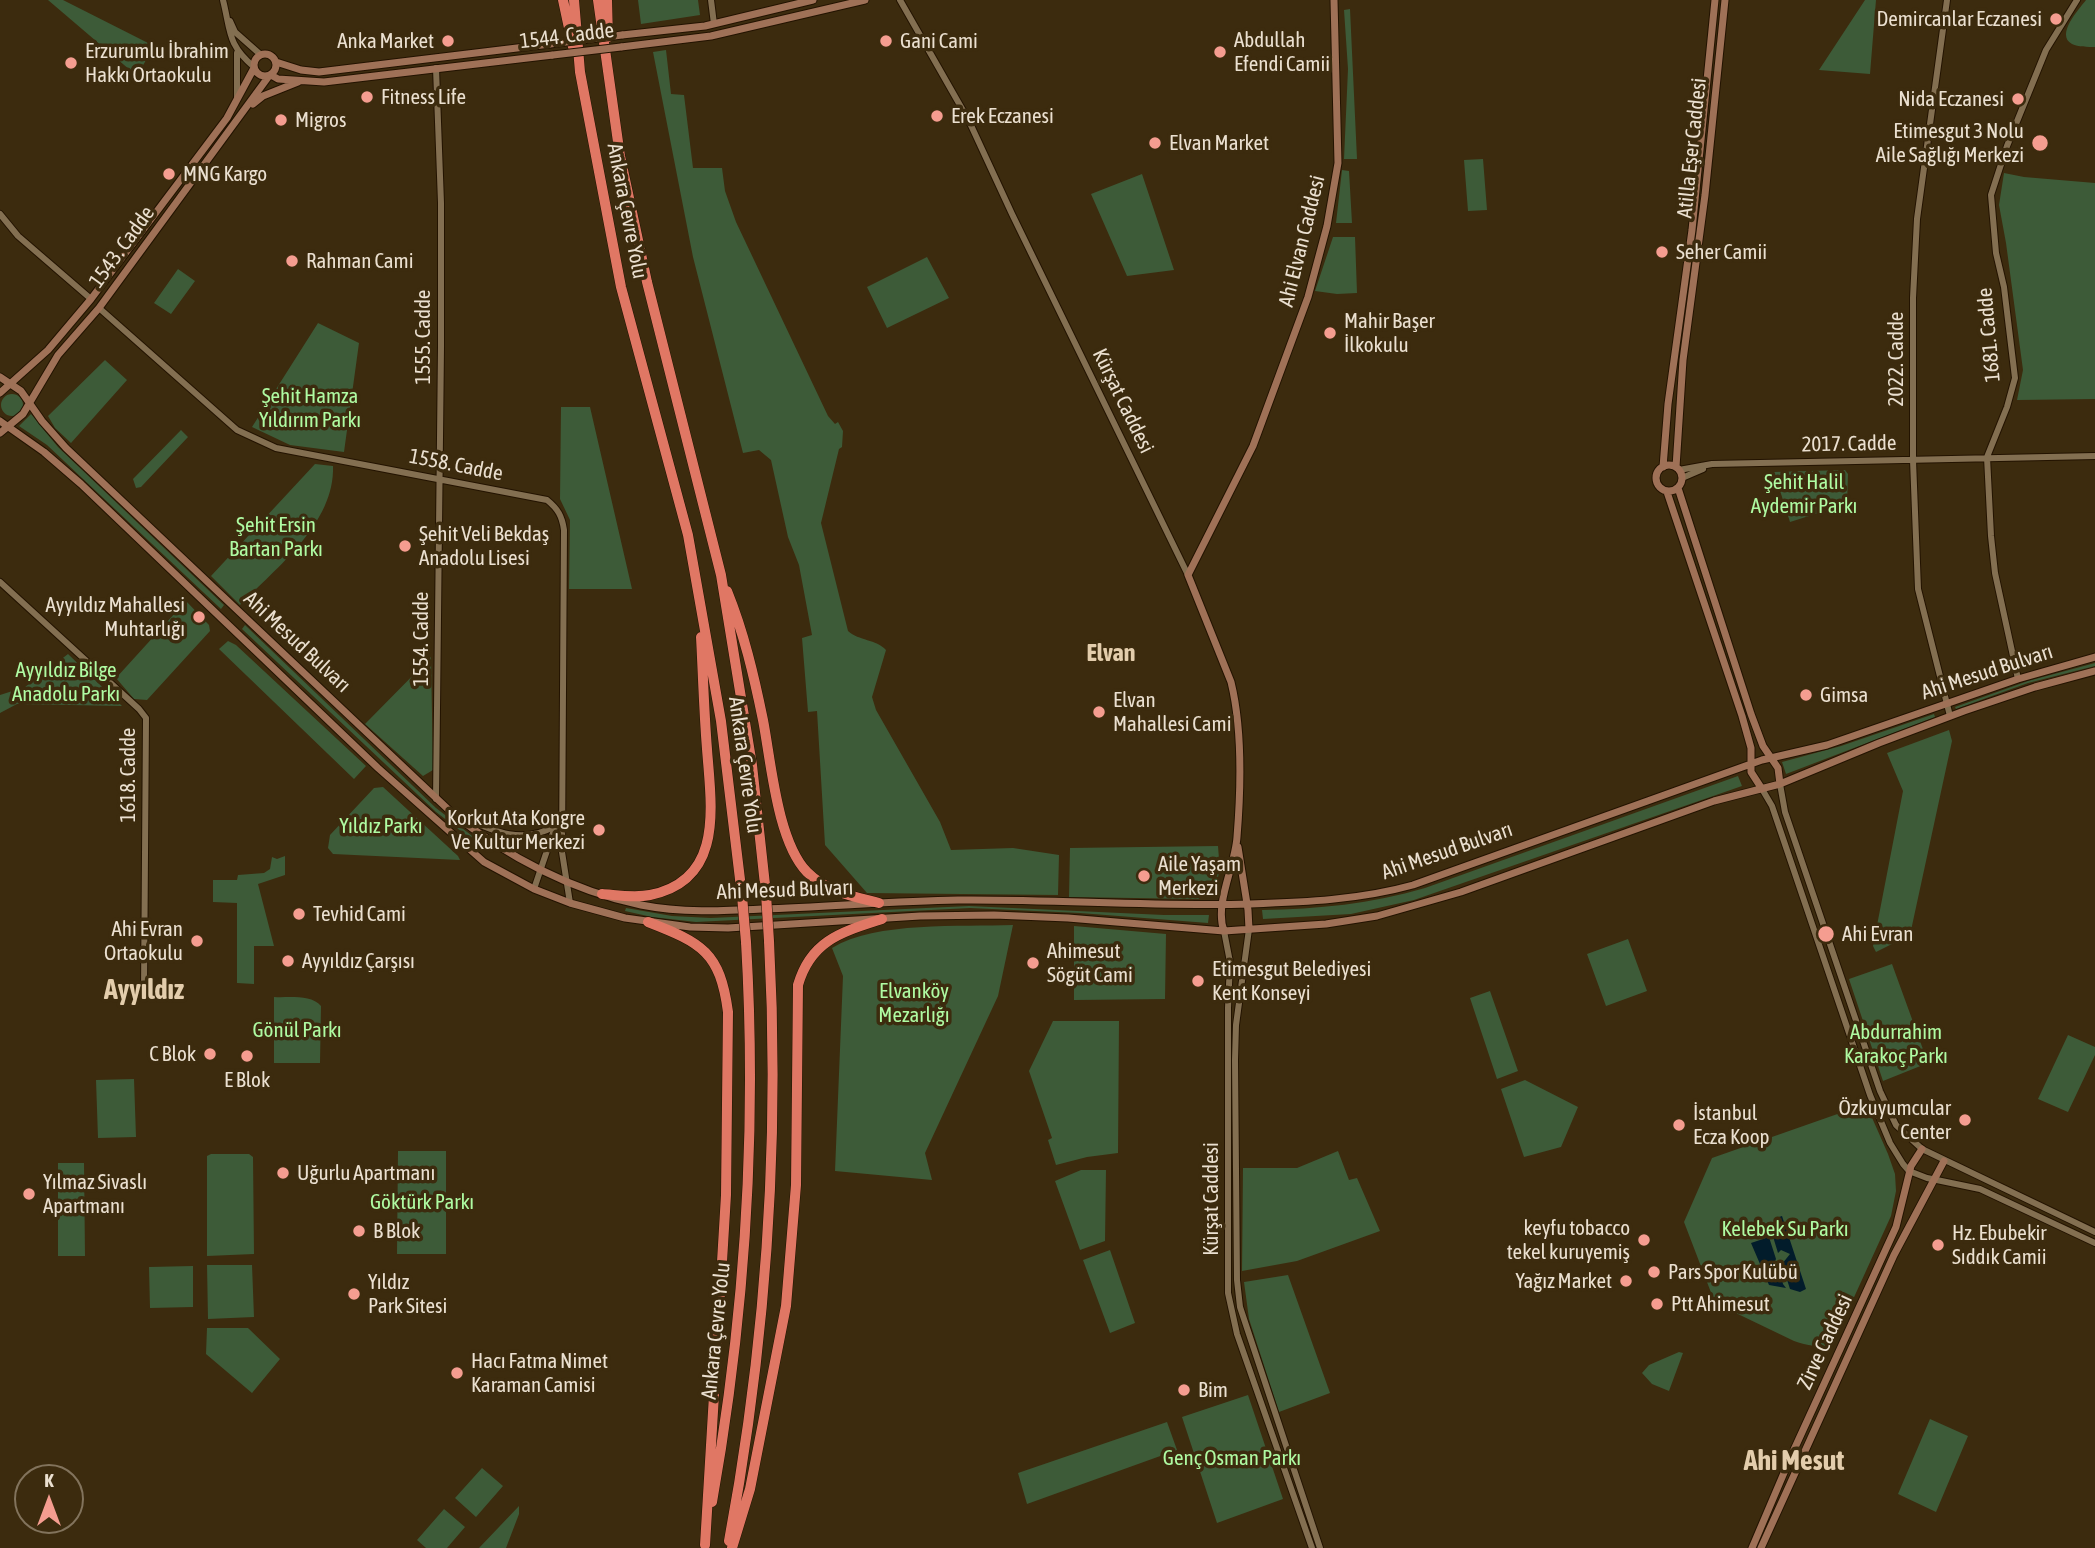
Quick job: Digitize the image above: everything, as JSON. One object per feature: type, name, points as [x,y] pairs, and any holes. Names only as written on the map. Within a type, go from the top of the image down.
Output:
[{"type":"highway","points":[[563,0],[580,72]]},
{"type":"highway","name":"Ankara Çevre Yolu","points":[[573,0],[580,72],[621,287],[688,535],[732,793],[746,942],[750,1127],[744,1257],[730,1389],[704,1546]]},
{"type":"highway","name":"Ankara Çevre Yolu","points":[[598,0],[620,156],[644,270],[721,575],[752,765],[766,894],[774,1107],[768,1244],[752,1406],[730,1548]]},
{"type":"highway","points":[[607,0],[609,79]]},
{"type":"highway","points":[[721,575],[738,618],[751,666],[783,821],[796,857],[807,872],[826,887],[879,903]]},
{"type":"highway","points":[[601,894],[640,896],[664,891],[689,875],[707,847],[712,814],[700,609]]},
{"type":"highway","points":[[730,1548],[748,1500],[771,1388],[789,1278],[796,1185],[798,985],[810,959],[826,941],[847,930],[882,919]]},
{"type":"highway","points":[[648,922],[678,934],[701,948],[713,962],[724,983],[728,1012],[726,1195],[704,1546]]},
{"type":"main road","name":"1544. Cadde","points":[[276,62],[301,70],[319,72],[714,24],[813,0]]},
{"type":"main road","name":"1544. Cadde","points":[[270,76],[324,82],[711,36],[864,0]]},
{"type":"main road","name":"Ahi Elvan Caddesi","points":[[1188,575],[1253,446],[1308,297],[1327,226],[1338,163],[1334,0]]},
{"type":"main road","name":"Atilla Eşer Caddesi","points":[[1663,467],[1668,404],[1692,230],[1715,0]]},
{"type":"main road","name":"Atilla Eşer Caddesi","points":[[1679,472],[1683,360],[1705,195],[1725,0]]},
{"type":"main road","points":[[261,55],[268,55],[276,62],[276,68],[270,76],[262,76],[254,68],[255,61],[261,55]]},
{"type":"main road","name":"1543. Cadde","points":[[0,393],[48,350],[91,299],[237,101],[254,68]]},
{"type":"main road","name":"1543. Cadde","points":[[0,433],[17,421],[51,365],[99,308],[270,76]]},
{"type":"main road","points":[[247,109],[263,96],[300,81]]},
{"type":"main road","name":"Ahi Mesud Bulvarı","points":[[0,377],[21,391],[42,421],[66,448],[452,813],[494,845],[541,869],[601,894],[642,905],[692,911],[998,900],[1170,906],[1351,898],[1405,887],[1771,757],[1827,745],[2018,679],[2095,657]]},
{"type":"main road","name":"Ahi Mesud Bulvarı","points":[[0,421],[44,452],[81,484],[378,768],[469,851],[496,870],[534,889],[570,903],[648,922],[728,928],[994,915],[1224,931],[1326,924],[1406,909],[1461,892],[1714,801],[1780,784],[1950,716],[2035,687],[2095,671]]},
{"type":"main road","points":[[1762,789],[1753,777],[1750,765],[1751,748],[1742,716],[1667,492],[1660,488],[1656,480],[1657,473],[1663,467],[1679,472],[1678,488],[1751,714],[1763,746],[1778,768],[1780,784]]},
{"type":"main road","points":[[1667,492],[1678,488]]},
{"type":"main road","name":"Kürşat Caddesi","points":[[1188,575],[1231,682],[1234,697],[1239,764],[1237,839],[1249,929]]},
{"type":"main road","name":"Kürşat Caddesi","points":[[1224,931],[1220,916],[1221,905],[1237,839]]},
{"type":"main road","name":"Zirve Caddesi","points":[[1752,1548],[1896,1227],[1909,1171],[1922,1149]]},
{"type":"main road","name":"Zirve Caddesi","points":[[1761,1548],[1894,1255],[1944,1161]]},
{"type":"street","points":[[223,0],[236,51],[239,87],[237,101]]},
{"type":"street","points":[[711,0],[714,24]]},
{"type":"street","name":"Kürşat Caddesi","points":[[900,0],[969,121],[1188,575]]},
{"type":"street","name":"2022. Cadde","points":[[1947,0],[1917,219],[1913,298],[1913,460],[1918,589],[1950,716]]},
{"type":"street","name":"1681. Cadde","points":[[2018,679],[1995,573],[1987,457],[2007,407],[2015,378],[2004,287],[1996,253],[1991,195],[2007,146],[2046,50],[2077,0]]},
{"type":"street","points":[[227,16],[235,32],[261,55]]},
{"type":"street","points":[[236,51],[254,68]]},
{"type":"street","name":"1555. Cadde","points":[[436,68],[441,214],[440,480]]},
{"type":"street","points":[[0,214],[18,236],[91,299]]},
{"type":"street","name":"1558. Cadde","points":[[99,308],[237,430],[276,448],[547,500],[557,508],[563,519],[562,852],[570,903]]},
{"type":"street","name":"2017. Cadde","points":[[1679,472],[1712,464],[2095,456]]},
{"type":"street","name":"1554. Cadde","points":[[436,799],[440,480]]},
{"type":"street","name":"1618. Cadde","points":[[0,582],[146,718],[144,990]]},
{"type":"street","points":[[1780,784],[1785,812],[1889,1114],[1901,1132],[1922,1149],[1944,1161],[2095,1232]]},
{"type":"street","points":[[1762,789],[1772,806],[1870,1095],[1890,1143],[1909,1171],[1935,1180],[1980,1189],[2095,1243]]},
{"type":"street","points":[[534,889],[562,806]]},
{"type":"street","points":[[452,813],[509,836],[530,836],[555,826]]},
{"type":"street","name":"Kürşat Caddesi","points":[[1249,929],[1234,1060],[1237,1280],[1240,1307],[1320,1548]]},
{"type":"street","name":"Kürşat Caddesi","points":[[1224,931],[1230,962],[1228,1293],[1237,1334],[1312,1548]]},
{"type":"green space","points":[[48,0],[63,0],[154,46],[137,76]]},
{"type":"green space","points":[[638,0],[698,0],[700,15],[641,24]]},
{"type":"green space","points":[[1865,0],[1876,0],[1870,74],[1819,70]]},
{"type":"green space","points":[[2086,0],[2095,0],[2095,47],[2072,44],[2066,35],[2070,22]]},
{"type":"green space","points":[[1350,9],[1357,159],[1344,159],[1348,69],[1344,10]]},
{"type":"green space","points":[[666,50],[671,94],[684,95],[693,168],[722,168],[725,191],[736,222],[828,416],[835,424],[838,422],[843,431],[842,447],[839,449],[821,523],[848,631],[886,650],[872,697],[876,710],[940,822],[951,850],[1013,848],[1059,855],[1058,895],[867,893],[825,845],[817,711],[808,712],[802,638],[812,635],[799,565],[788,537],[771,460],[759,450],[743,453],[693,257],[653,52]]},
{"type":"green space","points":[[1483,159],[1487,210],[1468,211],[1464,160]]},
{"type":"green space","points":[[1342,170],[1349,171],[1352,223],[1336,223]]},
{"type":"green space","points":[[2004,173],[2095,183],[2095,399],[2017,400],[2023,370],[1999,205]]},
{"type":"green space","points":[[1142,174],[1174,270],[1127,276],[1091,194]]},
{"type":"green space","points":[[1333,237],[1355,237],[1357,293],[1315,291]]},
{"type":"green space","points":[[927,257],[949,298],[887,328],[867,287]]},
{"type":"green space","points":[[178,269],[195,281],[171,314],[154,303]]},
{"type":"green space","name":"Şehit Hamza Yıldırım Parkı","points":[[318,323],[359,343],[344,452],[290,445],[252,427]]},
{"type":"green space","points":[[105,360],[127,380],[71,443],[55,428],[48,416]]},
{"type":"green space","points":[[12,394],[22,401],[23,405],[16,415],[12,416],[2,409],[1,405],[8,395]]},
{"type":"green space","points":[[561,407],[590,407],[632,589],[569,589],[570,520],[560,499]]},
{"type":"green space","points":[[31,414],[58,447],[224,605],[221,609],[47,445],[19,426]]},
{"type":"green space","points":[[181,430],[188,437],[141,487],[136,488],[133,479]]},
{"type":"green space","name":"Şehit Ersin Bartan Parkı","points":[[315,464],[333,466],[331,487],[325,506],[301,543],[240,605],[211,576]]},
{"type":"green space","name":"Şehit Halil Aydemir Parkı","points":[[1845,470],[1848,474],[1847,504],[1790,522],[1774,472]]},
{"type":"green space","points":[[186,601],[209,625],[210,631],[147,700],[134,699],[116,678]]},
{"type":"green space","points":[[245,625],[436,808],[480,842],[479,845],[436,812],[242,629]]},
{"type":"green space","points":[[228,641],[236,645],[366,766],[354,779],[219,649]]},
{"type":"green space","name":"Ayyıldız Bilge Anadolu Parkı","points":[[68,654],[122,706],[17,704],[0,713],[0,695],[25,687]]},
{"type":"green space","points":[[431,657],[433,770],[423,776],[365,724]]},
{"type":"green space","points":[[2095,663],[2095,666],[2028,683],[1956,709],[1955,707],[2028,681]]},
{"type":"green space","points":[[1934,714],[1935,717],[1786,774],[1782,762],[1841,746]]},
{"type":"green space","points":[[1949,730],[1952,741],[1910,935],[1876,952],[1873,946],[1903,791],[1887,753]]},
{"type":"green space","points":[[1738,776],[1742,786],[1414,900],[1351,914],[1263,919],[1262,910],[1344,905],[1425,888]]},
{"type":"green space","name":"Yıldız Parkı","points":[[383,787],[460,860],[333,854],[328,848],[330,835],[374,788]]},
{"type":"green space","name":"Aile Yaşam Merkezi","points":[[1218,846],[1216,883],[1198,899],[1069,897],[1070,848]]},
{"type":"green space","points":[[285,856],[285,875],[258,884],[274,946],[254,946],[254,984],[237,983],[237,903],[213,902],[213,880],[237,880],[238,875],[264,873],[270,869],[272,857],[277,859]]},
{"type":"green space","points":[[969,906],[1209,915],[1208,923],[970,908],[696,922],[625,911],[626,908],[672,916],[711,918]]},
{"type":"green space","name":"Elvanköy Mezarlığı","points":[[1013,925],[998,996],[925,1153],[932,1180],[835,1171],[843,976],[832,948],[850,939],[895,929]]},
{"type":"green space","points":[[1074,926],[1166,934],[1165,999],[1074,1000]]},
{"type":"green space","points":[[1628,939],[1647,991],[1606,1006],[1587,954]]},
{"type":"green space","name":"Abdurrahim Karakoç Parkı","points":[[1892,964],[1928,1063],[1883,1081],[1849,979]]},
{"type":"green space","points":[[1490,991],[1518,1071],[1497,1079],[1470,998]]},
{"type":"green space","name":"Gönül Parkı","points":[[274,997],[305,998],[321,1006],[320,1063],[274,1063]]},
{"type":"green space","points":[[1053,1021],[1119,1021],[1118,1153],[1056,1165],[1048,1140],[1052,1138],[1029,1071]]},
{"type":"green space","points":[[2068,1035],[2095,1047],[2095,1055],[2068,1112],[2038,1099]]},
{"type":"green space","points":[[134,1079],[136,1137],[98,1138],[96,1080]]},
{"type":"green space","points":[[1525,1080],[1578,1107],[1561,1147],[1524,1157],[1501,1089]]},
{"type":"green space","name":"Kelebek Su Parkı","points":[[1866,1104],[1895,1174],[1896,1191],[1891,1216],[1830,1350],[1794,1341],[1715,1303],[1684,1222],[1712,1158]]},
{"type":"green space","name":"Göktürk Parkı","points":[[398,1151],[446,1151],[446,1254],[397,1254]]},
{"type":"green space","points":[[1338,1151],[1349,1180],[1357,1178],[1380,1231],[1297,1261],[1242,1271],[1243,1168],[1297,1168]]},
{"type":"green space","points":[[249,1154],[253,1157],[254,1254],[207,1256],[207,1156]]},
{"type":"green space","points":[[58,1163],[84,1163],[85,1256],[58,1256]]},
{"type":"green space","points":[[1081,1170],[1106,1170],[1105,1241],[1080,1250],[1055,1181]]},
{"type":"green space","points":[[1110,1250],[1135,1323],[1110,1333],[1083,1260]]},
{"type":"green space","points":[[207,1265],[252,1265],[254,1317],[208,1319]]},
{"type":"green space","points":[[193,1266],[193,1307],[150,1308],[149,1267]]},
{"type":"green space","points":[[1288,1275],[1330,1393],[1279,1412],[1249,1319],[1244,1282]]},
{"type":"green space","points":[[207,1328],[248,1328],[280,1359],[252,1393],[206,1354]]},
{"type":"green space","points":[[1679,1352],[1683,1353],[1669,1391],[1652,1384],[1642,1373],[1649,1365]]},
{"type":"green space","name":"Genç Osman Parkı","points":[[1248,1395],[1283,1499],[1217,1523],[1182,1417]]},
{"type":"green space","points":[[1930,1419],[1968,1436],[1936,1512],[1898,1494]]},
{"type":"green space","points":[[1167,1422],[1177,1450],[1027,1504],[1018,1473]]},
{"type":"green space","points":[[482,1468],[503,1486],[476,1517],[455,1498]]},
{"type":"green space","points":[[519,1506],[519,1514],[506,1548],[479,1548]]},
{"type":"green space","points":[[444,1509],[465,1527],[447,1548],[426,1548],[417,1540]]},
{"type":"water","points":[[1782,1216],[1806,1289],[1800,1292],[1790,1289],[1782,1264],[1790,1254],[1781,1250],[1778,1253],[1771,1230],[1776,1218]]},
{"type":"water","points":[[1768,1234],[1776,1259],[1773,1266],[1775,1270],[1779,1267],[1786,1288],[1769,1285],[1751,1243],[1766,1238]]},
{"type":"place","name":"Demircanlar Eczanesi","points":[[2056,19]]},
{"type":"place","name":"Anka Market","points":[[448,41]]},
{"type":"place","name":"Gani Cami","points":[[886,41]]},
{"type":"place","name":"Abdullah Efendi Camii","points":[[1220,52]]},
{"type":"place","name":"Erzurumlu İbrahim Hakkı Ortaokulu","points":[[71,63]]},
{"type":"place","name":"Fitness Life","points":[[367,97]]},
{"type":"place","name":"Nida Eczanesi","points":[[2018,99]]},
{"type":"place","name":"Erek Eczanesi","points":[[937,116]]},
{"type":"place","name":"Migros","points":[[281,120]]},
{"type":"place","name":"Elvan Market","points":[[1155,143]]},
{"type":"place","name":"Etimesgut 3 Nolu Aile Sağlığı Merkezi","points":[[2040,143]]},
{"type":"place","name":"MNG Kargo","points":[[169,174]]},
{"type":"place","name":"Seher Camii","points":[[1662,252]]},
{"type":"place","name":"Rahman Cami","points":[[292,261]]},
{"type":"place","name":"Mahir Başer İlkokulu","points":[[1330,333]]},
{"type":"place","name":"Şehit Veli Bekdaş Anadolu Lisesi","points":[[405,546]]},
{"type":"place","name":"Ayyıldız Mahallesi Muhtarlığı","points":[[199,617]]},
{"type":"place","name":"Gimsa","points":[[1806,695]]},
{"type":"place","name":"Elvan Mahallesi Cami","points":[[1099,712]]},
{"type":"place","name":"Korkut Ata Kongre Ve Kultur Merkezi","points":[[599,830]]},
{"type":"place","name":"Aile Yaşam Merkezi","points":[[1144,876]]},
{"type":"place","name":"Tevhid Cami","points":[[299,914]]},
{"type":"place","name":"Ahi Evran","points":[[1826,934]]},
{"type":"place","name":"Ahi Evran Ortaokulu","points":[[197,941]]},
{"type":"place","name":"Ayyıldız Çarşısı","points":[[288,961]]},
{"type":"place","name":"Ahimesut Sögüt Cami","points":[[1033,963]]},
{"type":"place","name":"Etimesgut Belediyesi Kent Konseyi","points":[[1198,981]]},
{"type":"place","name":"C Blok","points":[[210,1054]]},
{"type":"place","name":"E Blok","points":[[247,1056]]},
{"type":"place","name":"Özkuyumcular Center","points":[[1965,1120]]},
{"type":"place","name":"İstanbul Ecza Koop","points":[[1679,1125]]},
{"type":"place","name":"Uğurlu Apartmanı","points":[[283,1173]]},
{"type":"place","name":"Yılmaz Sivaslı Apartmanı","points":[[29,1194]]},
{"type":"place","name":"B Blok","points":[[359,1231]]},
{"type":"place","name":"keyfu tobacco tekel kuruyemiş","points":[[1644,1240]]},
{"type":"place","name":"Hz. Ebubekir Sıddık Camii","points":[[1938,1245]]},
{"type":"place","name":"Pars Spor Kulübü","points":[[1654,1272]]},
{"type":"place","name":"Yağız Market","points":[[1626,1281]]},
{"type":"place","name":"Yıldız Park Sitesi","points":[[354,1294]]},
{"type":"place","name":"Ptt Ahimesut","points":[[1657,1304]]},
{"type":"place","name":"Hacı Fatma Nimet Karaman Camisi","points":[[457,1373]]},
{"type":"place","name":"Bim","points":[[1184,1390]]},
{"type":"district","name":"Elvan","points":[[1111,653]]},
{"type":"district","name":"Ayyıldız","points":[[144,990]]},
{"type":"district","name":"Ahi Mesut","points":[[1794,1461]]}]
